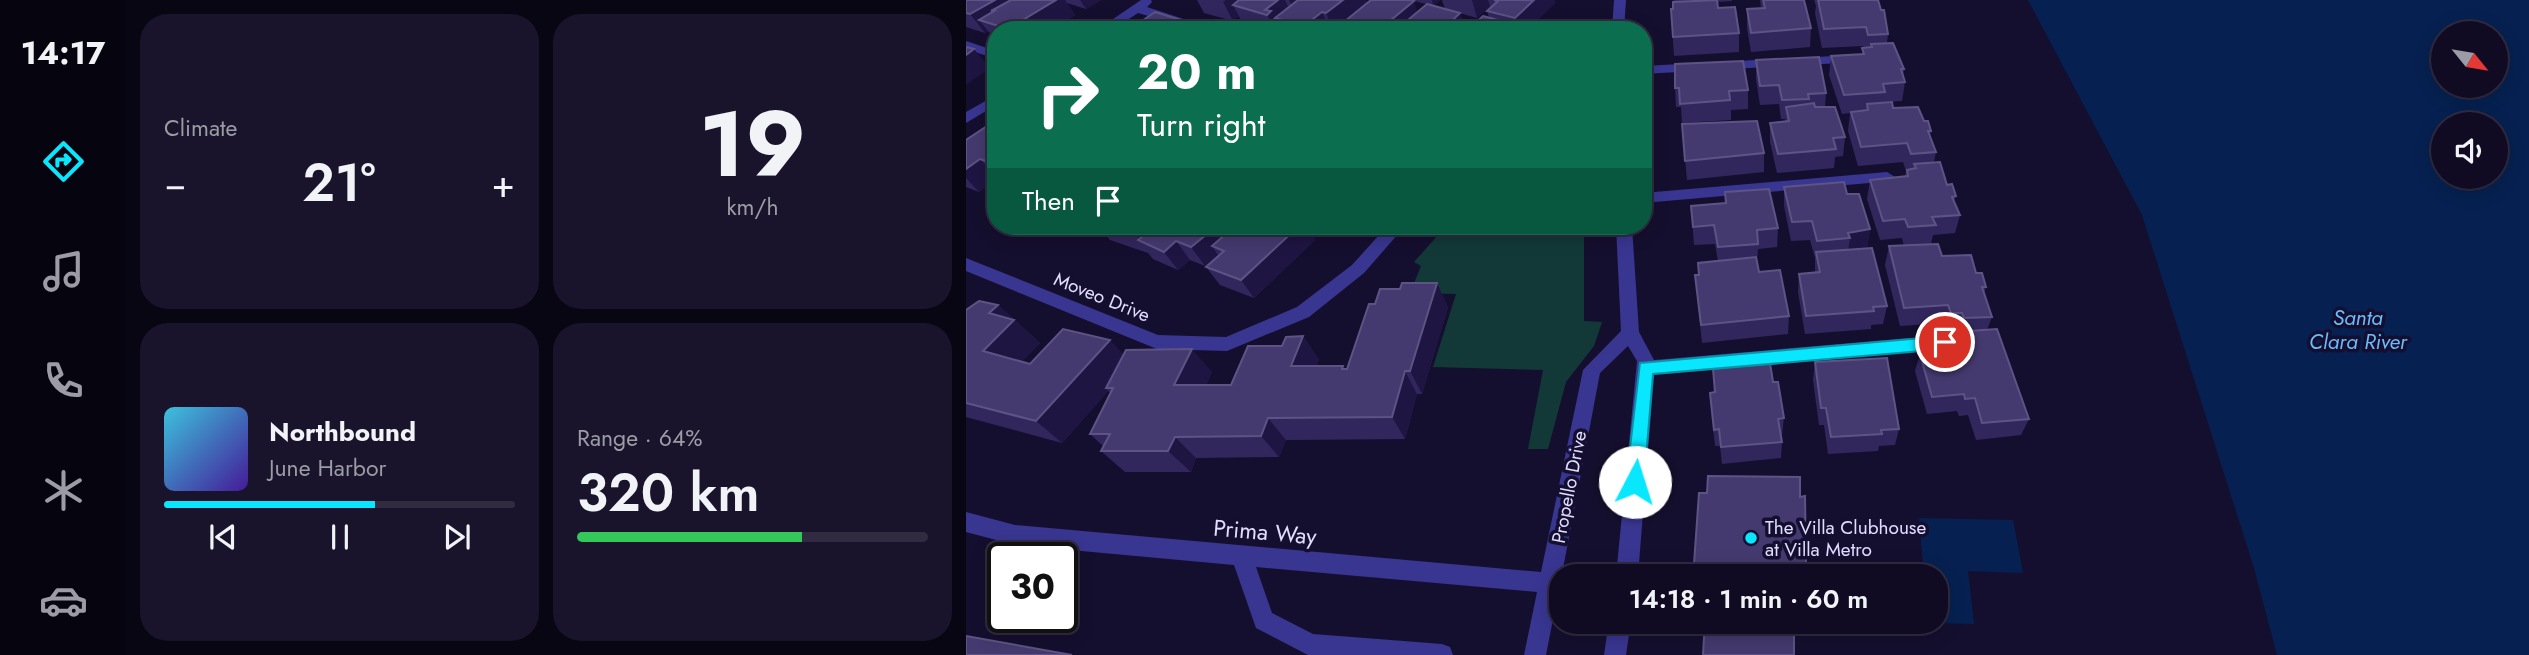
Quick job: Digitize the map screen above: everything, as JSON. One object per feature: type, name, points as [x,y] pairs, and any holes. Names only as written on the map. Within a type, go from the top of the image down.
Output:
[{"type":"street","points":[[1116,21],[1149,0]]},
{"type":"street","points":[[1619,21],[1620,0]]},
{"type":"street","points":[[1136,8],[1180,21]]},
{"type":"street","points":[[966,45],[987,52]]},
{"type":"street","points":[[1652,69],[1856,58]]},
{"type":"street","points":[[966,118],[987,105]]},
{"type":"street","points":[[1652,197],[1887,177]]},
{"type":"street","name":"Moveo Drive","points":[[966,264],[1157,342],[1227,345],[1303,312],[1357,269],[1383,235]]},
{"type":"street","points":[[1625,235],[1630,333],[1646,361],[1628,564]]},
{"type":"street","name":"Propello Drive","points":[[1558,564],[1592,370],[1630,333]]},
{"type":"street","points":[[1646,368],[1945,342]]},
{"type":"street","name":"Prima Way","points":[[966,522],[1015,535],[1549,583]]},
{"type":"street","points":[[1242,556],[1264,620],[1311,645],[1442,655]]},
{"type":"street","name":"Propello Drive","points":[[1535,655],[1549,605]]},
{"type":"street","points":[[1615,655],[1618,634]]},
{"type":"green space","points":[[1438,235],[1584,235],[1584,321],[1602,322],[1594,346],[1566,382],[1548,449],[1528,449],[1543,370],[1433,367],[1456,294],[1410,293],[1421,266],[1414,262]]},
{"type":"water","name":"Santa Clara River","points":[[2028,0],[2529,0],[2529,655],[2277,655],[2254,568],[2142,215]]},
{"type":"water","points":[[1919,518],[2013,520],[2023,573],[1968,571],[1974,624],[1948,623],[1948,564],[1923,564]]},
{"type":"building","points":[[966,0],[995,0],[970,14],[966,13]]},
{"type":"building","points":[[1011,0],[1056,0],[1021,21],[987,22],[979,20],[994,11],[991,11]]},
{"type":"building","points":[[1239,0],[1278,0],[1265,10],[1271,11],[1267,15],[1233,5]]},
{"type":"building","points":[[1298,0],[1343,0],[1310,21],[1275,18]]},
{"type":"building","points":[[1371,0],[1414,1],[1390,21],[1345,21]]},
{"type":"building","points":[[1494,0],[1534,0],[1515,18],[1487,11],[1498,1]]},
{"type":"building","points":[[1717,0],[1718,8],[1735,7],[1739,33],[1673,37],[1673,2]]},
{"type":"building","points":[[1763,0],[1804,0],[1811,28],[1751,33],[1747,9],[1765,8]]},
{"type":"building","points":[[1818,0],[1878,0],[1881,10],[1884,10],[1888,34],[1868,35],[1866,27],[1824,29]]},
{"type":"building","points":[[1427,4],[1460,13],[1452,21],[1407,21]]},
{"type":"building","points":[[1155,12],[1184,21],[1142,21]]},
{"type":"building","points":[[1483,16],[1502,21],[1478,21]]},
{"type":"building","points":[[1893,43],[1904,69],[1901,69],[1905,82],[1883,84],[1885,92],[1844,95],[1831,56],[1864,54],[1862,48],[1872,47],[1871,44]]},
{"type":"building","points":[[966,47],[974,49],[966,55]]},
{"type":"building","points":[[1819,57],[1826,93],[1808,94],[1809,99],[1782,100],[1779,85],[1760,86],[1756,60]]},
{"type":"building","points":[[1743,61],[1748,90],[1729,91],[1730,100],[1680,104],[1679,88],[1675,88],[1675,64]]},
{"type":"building","points":[[1892,102],[1893,108],[1918,107],[1924,121],[1928,121],[1931,131],[1928,131],[1936,152],[1911,154],[1907,143],[1861,147],[1851,112],[1868,110],[1867,104]]},
{"type":"building","points":[[1814,103],[1815,107],[1835,107],[1845,137],[1833,138],[1836,149],[1778,154],[1770,123],[1789,121],[1786,107]]},
{"type":"building","points":[[1757,121],[1764,153],[1685,161],[1682,124]]},
{"type":"building","points":[[987,126],[987,162],[980,159],[966,169],[966,140]]},
{"type":"building","points":[[1940,162],[1947,185],[1952,184],[1956,196],[1952,197],[1960,215],[1932,217],[1936,225],[1908,227],[1905,219],[1883,221],[1870,180],[1908,176],[1907,170],[1916,168],[1914,164]]},
{"type":"building","points":[[1844,182],[1847,194],[1859,194],[1870,229],[1848,233],[1850,238],[1817,241],[1812,221],[1792,222],[1784,187]]},
{"type":"building","points":[[1769,189],[1778,228],[1757,230],[1758,244],[1718,247],[1714,225],[1693,227],[1691,206],[1726,203],[1725,192]]},
{"type":"building","points":[[1144,235],[1206,235],[1191,247],[1176,241],[1164,252],[1138,240]]},
{"type":"building","points":[[1225,235],[1289,235],[1241,280],[1206,267],[1224,251],[1212,246]]},
{"type":"building","points":[[1938,244],[1942,256],[1971,255],[1976,273],[1982,273],[1986,287],[1982,287],[1992,317],[1964,318],[1962,313],[1951,313],[1948,305],[1904,308],[1889,246]]},
{"type":"building","points":[[1872,248],[1887,306],[1873,307],[1874,311],[1806,316],[1799,274],[1820,272],[1816,252]]},
{"type":"building","points":[[1756,257],[1759,272],[1780,270],[1789,316],[1701,325],[1695,275],[1699,275],[1698,263]]},
{"type":"building","points":[[1402,283],[1437,283],[1410,371],[1405,371],[1392,417],[1268,418],[1261,436],[1175,437],[1168,451],[1101,451],[1110,434],[1090,434],[1113,388],[1106,388],[1126,350],[1192,349],[1174,385],[1231,385],[1248,346],[1282,346],[1286,337],[1303,336],[1291,366],[1343,366],[1342,369],[1347,369],[1369,304],[1375,304],[1380,289],[1400,289]]},
{"type":"building","points":[[979,301],[998,305],[989,313],[1014,320],[983,351],[1030,364],[1063,329],[1110,340],[1036,421],[966,403],[966,310]]},
{"type":"building","points":[[1997,329],[2029,419],[1982,423],[1975,398],[1965,399],[1964,394],[1932,397],[1920,354],[1964,349],[1961,339],[1972,337],[1970,331]]},
{"type":"building","points":[[1887,358],[1899,429],[1881,430],[1882,434],[1831,437],[1826,408],[1821,408],[1815,362]]},
{"type":"building","points":[[1770,363],[1773,382],[1778,382],[1784,418],[1778,419],[1782,442],[1721,447],[1719,429],[1714,430],[1710,393],[1715,392],[1713,369]]},
{"type":"building","name":"The Villa Clubhouse at Villa Metro","points":[[1708,476],[1800,477],[1800,497],[1805,496],[1806,564],[1694,564],[1699,493],[1707,493]]},
{"type":"building","points":[[1704,634],[1794,634],[1794,655],[1703,655]]},
{"type":"building","points":[[966,636],[1072,655],[966,655]]},
{"type":"place","name":"The Villa Clubhouse at Villa Metro","points":[[1751,538]]},
{"type":"route","points":[[1635,482],[1646,368],[1945,342]]}]
